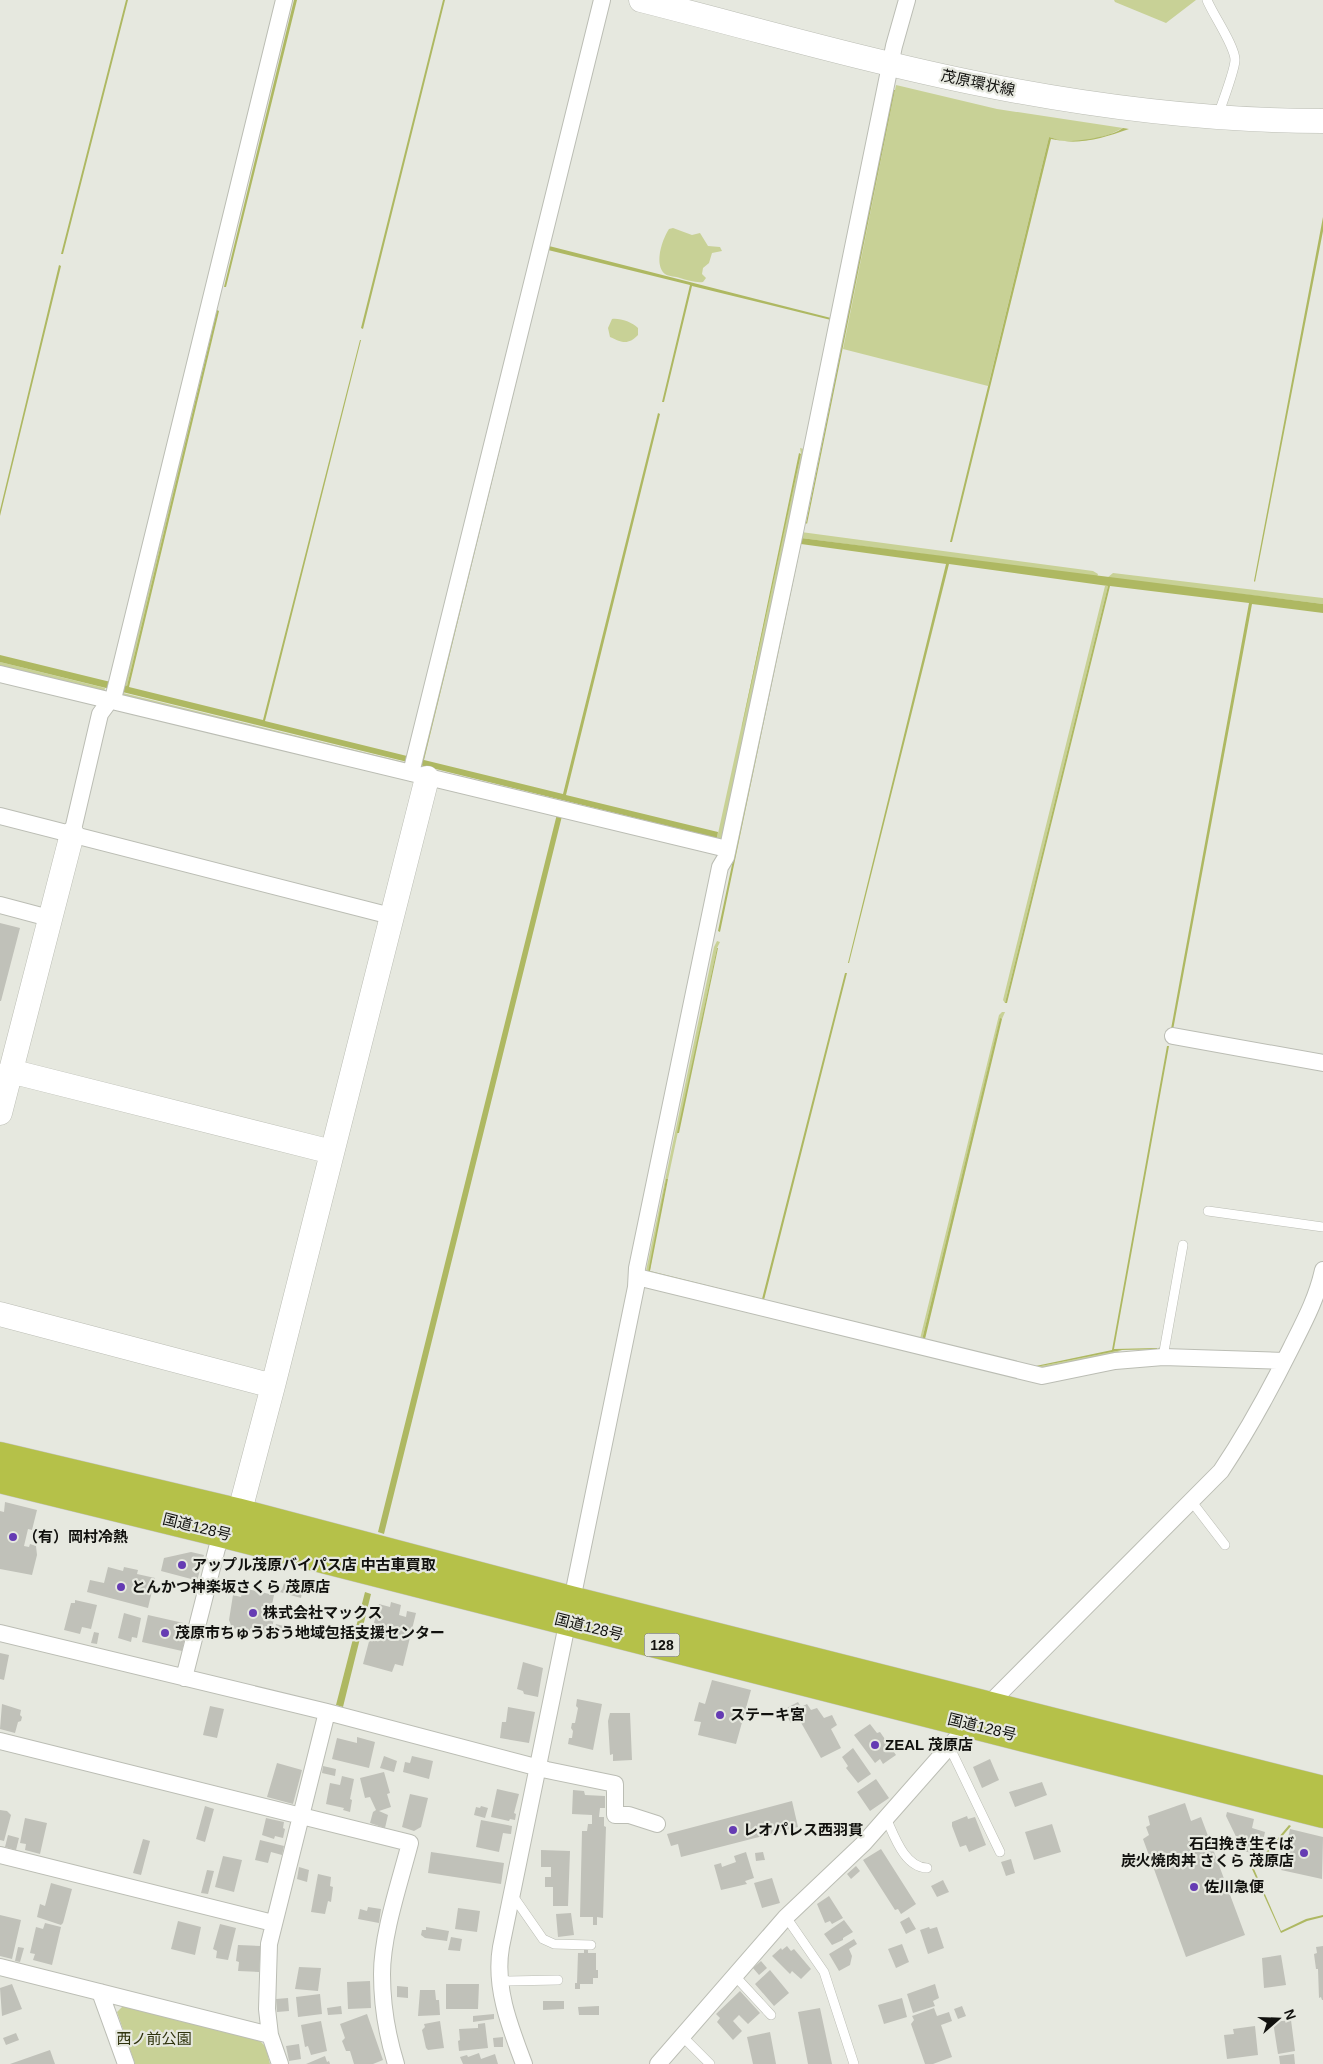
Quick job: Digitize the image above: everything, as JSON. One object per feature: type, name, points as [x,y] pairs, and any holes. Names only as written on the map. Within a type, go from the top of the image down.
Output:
[{"type":"highway","name":"国道128号","points":[[0,1456],[230,1523],[978,1715],[1323,1814]]},
{"type":"highway","name":"国道128号","points":[[0,1479],[230,1523]]},
{"type":"highway","name":"国道128号","points":[[978,1715],[1323,1790]]},
{"type":"street","points":[[0,1113],[72,834],[100,714],[108,700],[114,695],[284,0]]},
{"type":"street","points":[[184,1678],[217,1548],[242,1503],[391,916],[419,776],[602,0]]},
{"type":"street","name":"茂原環状線","points":[[641,0],[984,85],[1133,109],[1217,117],[1323,121]]},
{"type":"street","points":[[524,2064],[505,2010],[499,1956],[700,962],[720,867],[726,857],[891,63],[907,0]]},
{"type":"street","points":[[0,674],[727,849]]},
{"type":"street","points":[[0,816],[391,916]]},
{"type":"street","points":[[0,905],[49,918]]},
{"type":"street","points":[[1173,1036],[1323,1063]]},
{"type":"street","points":[[10,1071],[332,1152]]},
{"type":"street","points":[[658,2064],[786,1917],[864,1843],[978,1715],[1221,1471],[1239,1444],[1284,1361],[1318,1292],[1323,1270]]},
{"type":"street","points":[[637,1276],[1042,1376],[1115,1361],[1162,1357],[1284,1361]]},
{"type":"street","points":[[0,1314],[273,1386]]},
{"type":"street","points":[[0,1633],[327,1712],[547,1770],[615,1784],[615,1815],[629,1815],[657,1824]]},
{"type":"street","points":[[280,2064],[270,2034],[267,2009],[269,1944],[327,1712]]},
{"type":"street","points":[[0,1741],[410,1843],[390,1921],[382,1972],[384,2010],[396,2064]]},
{"type":"street","points":[[0,1855],[273,1923]]},
{"type":"street","points":[[0,1967],[270,2034]]},
{"type":"street","points":[[100,1992],[126,2064]]},
{"type":"lane","points":[[1207,0],[1212,13],[1228,39],[1236,59],[1217,117]]},
{"type":"lane","points":[[1208,1211],[1323,1227]]},
{"type":"lane","points":[[1162,1357],[1183,1245]]},
{"type":"lane","points":[[1192,1502],[1225,1545]]},
{"type":"lane","points":[[949,1746],[1000,1852]]},
{"type":"lane","points":[[886,1818],[908,1857],[919,1866],[927,1868]]},
{"type":"lane","points":[[511,1892],[544,1939],[554,1944],[591,1945]]},
{"type":"lane","points":[[786,1917],[824,1972],[854,2064]]},
{"type":"lane","points":[[735,1976],[771,2015]]},
{"type":"lane","points":[[501,1981],[558,1980]]},
{"type":"lane","points":[[682,2036],[710,2064]]},
{"type":"green space","points":[[1114,0],[1196,0],[1166,23]]},
{"type":"green space","points":[[896,85],[997,109],[1123,128],[1102,137],[1079,141],[1063,141],[1049,137],[988,386],[843,349]]},
{"type":"green space","points":[[673,228],[692,235],[700,233],[708,246],[720,247],[722,251],[712,253],[709,263],[703,268],[702,274],[706,278],[703,282],[694,282],[668,276],[661,270],[660,251],[669,229]]},
{"type":"green space","points":[[217,310],[127,686],[125,686]]},
{"type":"green space","points":[[612,319],[633,324],[638,328],[638,335],[628,342],[618,341],[610,337],[608,328]]},
{"type":"green space","points":[[800,448],[804,449],[723,841],[422,769],[419,766],[717,838],[801,454]]},
{"type":"green space","points":[[801,532],[1093,571],[1098,574],[1097,577],[801,538]]},
{"type":"green space","points":[[1113,573],[1323,598],[1323,604],[1107,578]]},
{"type":"green space","points":[[1105,586],[1108,586],[1005,1003],[1003,1000]]},
{"type":"green space","points":[[0,662],[105,688],[104,692],[0,666]]},
{"type":"green space","points":[[123,693],[408,763],[123,696]]},
{"type":"green space","points":[[717,941],[720,942],[717,948],[668,1179],[666,1179],[649,1275],[646,1271],[714,947]]},
{"type":"green space","points":[[1005,1012],[1002,1019],[1000,1019],[922,1340],[1031,1368],[922,1342],[920,1339],[999,1015]]},
{"type":"green space","points":[[1160,1347],[1158,1350],[1122,1350],[1157,1349]]},
{"type":"green space","points":[[1122,1350],[1109,1356],[1053,1368],[1031,1368]]},
{"type":"green space","name":"西ノ前公園","points":[[124,2005],[258,2039],[266,2047],[270,2064],[135,2064],[117,2012]]},
{"type":"shaded area","points":[[126,0],[128,0],[63,254],[61,254]]},
{"type":"shaded area","points":[[294,0],[297,0],[226,287],[224,287]]},
{"type":"shaded area","points":[[443,0],[445,0],[363,329],[361,328]]},
{"type":"shaded area","points":[[893,90],[895,90],[807,524],[806,523]]},
{"type":"shaded area","points":[[1123,128],[1129,129],[1109,136],[1079,141],[1112,134]]},
{"type":"shaded area","points":[[1049,137],[1063,141],[1051,139],[952,542],[950,542]]},
{"type":"shaded area","points":[[1323,217],[1323,231],[1255,582],[1254,581]]},
{"type":"shaded area","points":[[549,246],[831,318],[831,320],[692,286],[664,402],[662,402],[690,285],[548,250]]},
{"type":"shaded area","points":[[59,265],[61,266],[0,516],[0,510]]},
{"type":"shaded area","points":[[217,310],[219,311],[129,687],[263,720],[361,340],[265,721],[407,756],[500,379],[517,379],[424,760],[563,794],[658,413],[660,414],[566,795],[718,832],[717,838],[0,662],[0,655],[127,686]]},
{"type":"shaded area","points":[[799,453],[801,454],[742,727],[742,726]]},
{"type":"shaded area","points":[[801,538],[1323,604],[1323,613],[1252,604],[1173,1030],[1171,1029],[1249,603],[1110,586],[1007,1003],[1005,1003],[1108,586],[949,564],[848,963],[946,564],[801,544],[720,932],[718,931]]},
{"type":"shaded area","points":[[557,814],[562,816],[384,1534],[378,1532]]},
{"type":"shaded area","points":[[717,948],[679,1133],[677,1133]]},
{"type":"shaded area","points":[[845,973],[847,973],[764,1300],[907,1336],[906,1338],[648,1273],[666,1179],[668,1179],[650,1271],[762,1299]]},
{"type":"shaded area","points":[[1000,1018],[1002,1019],[925,1339],[1031,1367],[1112,1350],[1167,1046],[1169,1046],[1114,1349],[1157,1349],[1122,1350],[1031,1368],[922,1340]]},
{"type":"shaded area","points":[[365,1592],[371,1594],[343,1707],[336,1705]]},
{"type":"shaded area","points":[[1289,1825],[1291,1826],[1254,1869],[1281,1931],[1306,1919],[1323,1915],[1323,1917],[1307,1921],[1281,1933],[1252,1869]]},
{"type":"building","points":[[0,923],[20,928],[1,1001],[0,1001]]},
{"type":"building","name":"（有）岡村冷熱","points":[[5,1502],[37,1510],[32,1530],[28,1529],[24,1546],[29,1547],[30,1544],[36,1546],[37,1555],[32,1575],[0,1569],[0,1511],[4,1512]]},
{"type":"building","name":"アップル茂原バイパス店 中古車買取","points":[[191,1552],[204,1555],[196,1585],[194,1584],[195,1580],[161,1571],[164,1558]]},
{"type":"building","name":"とんかつ神楽坂さくら 茂原店","points":[[108,1567],[123,1571],[124,1567],[138,1570],[137,1574],[155,1578],[148,1608],[87,1592],[90,1580],[104,1583]]},
{"type":"building","points":[[284,1583],[303,1588],[301,1598],[276,1591],[276,1588],[282,1590]]},
{"type":"building","name":"株式会社マックス","points":[[243,1588],[274,1595],[272,1605],[277,1606],[270,1636],[232,1628],[229,1620],[233,1595],[241,1597]]},
{"type":"building","points":[[75,1600],[97,1605],[91,1629],[82,1627],[80,1634],[64,1630],[71,1603],[75,1603]]},
{"type":"building","points":[[391,1602],[401,1605],[399,1615],[406,1617],[407,1611],[416,1613],[403,1666],[395,1664],[392,1672],[363,1664],[379,1604],[390,1607]]},
{"type":"building","points":[[124,1613],[141,1618],[137,1638],[132,1637],[131,1642],[118,1638]]},
{"type":"building","name":"茂原市ちゅうおう地域包括支援センター","points":[[148,1615],[188,1624],[182,1651],[142,1642]]},
{"type":"building","points":[[276,1624],[287,1627],[285,1633],[274,1630]]},
{"type":"building","points":[[94,1632],[99,1633],[97,1644],[91,1643]]},
{"type":"building","points":[[0,1653],[9,1655],[4,1680],[0,1679]]},
{"type":"building","points":[[523,1662],[543,1668],[538,1697],[524,1694],[523,1691],[517,1689]]},
{"type":"building","name":"ステーキ宮","points":[[712,1680],[751,1690],[736,1744],[698,1735],[701,1722],[694,1721],[699,1702],[705,1704]]},
{"type":"building","points":[[577,1699],[602,1704],[593,1750],[568,1744],[569,1738],[572,1738],[572,1723],[575,1723],[578,1708],[576,1706]]},
{"type":"building","points":[[798,1702],[801,1707],[807,1704],[811,1710],[817,1708],[824,1718],[832,1715],[837,1725],[831,1729],[841,1748],[821,1758],[799,1719],[791,1723],[783,1710]]},
{"type":"building","points":[[2,1704],[21,1710],[21,1721],[18,1722],[15,1733],[0,1729]]},
{"type":"building","points":[[210,1706],[224,1709],[217,1738],[203,1735]]},
{"type":"building","points":[[508,1707],[535,1712],[529,1743],[500,1738],[502,1722],[506,1722]]},
{"type":"building","points":[[610,1713],[630,1713],[632,1760],[613,1761],[613,1754],[610,1755],[608,1721]]},
{"type":"building","name":"ZEAL 茂原店","points":[[870,1724],[877,1733],[880,1732],[896,1755],[883,1764],[880,1759],[875,1763],[854,1735]]},
{"type":"building","points":[[357,1737],[375,1742],[369,1768],[332,1759],[337,1738],[357,1743]]},
{"type":"building","points":[[853,1748],[871,1774],[858,1783],[846,1768],[848,1766],[842,1757]]},
{"type":"building","points":[[384,1756],[397,1761],[394,1772],[380,1768]]},
{"type":"building","points":[[412,1756],[433,1761],[429,1779],[403,1772],[405,1762],[410,1763]]},
{"type":"building","points":[[990,1759],[999,1780],[982,1788],[973,1767]]},
{"type":"building","points":[[277,1763],[302,1770],[293,1804],[267,1797]]},
{"type":"building","points":[[323,1766],[336,1769],[335,1776],[322,1773]]},
{"type":"building","points":[[384,1772],[390,1793],[387,1794],[391,1807],[379,1811],[388,1815],[385,1828],[370,1823],[373,1812],[376,1810],[370,1797],[365,1798],[360,1778]]},
{"type":"building","points":[[342,1776],[354,1779],[350,1799],[352,1800],[350,1812],[343,1810],[344,1808],[326,1804],[330,1783],[340,1785]]},
{"type":"building","points":[[876,1779],[889,1798],[870,1811],[857,1792]]},
{"type":"building","points":[[1042,1782],[1047,1795],[1015,1807],[1009,1792]]},
{"type":"building","points":[[497,1789],[519,1794],[514,1813],[516,1814],[515,1820],[510,1819],[509,1821],[491,1817]]},
{"type":"building","points":[[573,1790],[584,1791],[585,1795],[605,1796],[605,1808],[600,1808],[599,1817],[604,1817],[604,1826],[606,1827],[603,1918],[597,1917],[597,1925],[593,1925],[593,1917],[580,1917],[582,1831],[587,1831],[588,1824],[592,1824],[592,1815],[572,1814]]},
{"type":"building","points":[[410,1794],[428,1798],[421,1827],[414,1831],[402,1827]]},
{"type":"building","name":"レオパレス西羽貫","points":[[792,1801],[798,1827],[681,1857],[678,1844],[671,1846],[667,1834]]},
{"type":"building","name":"佐川急便","points":[[1185,1803],[1191,1821],[1201,1817],[1245,1935],[1186,1957],[1143,1839],[1149,1835],[1146,1827],[1150,1825],[1148,1816]]},
{"type":"building","points":[[205,1806],[214,1809],[205,1842],[196,1839]]},
{"type":"building","points":[[481,1806],[488,1808],[485,1818],[474,1815],[476,1807],[480,1808]]},
{"type":"building","points":[[0,1810],[7,1811],[11,1815],[4,1841],[0,1840]]},
{"type":"building","points":[[1227,1812],[1254,1819],[1252,1828],[1265,1832],[1260,1855],[1243,1851],[1226,1816]]},
{"type":"building","points":[[967,1816],[968,1819],[975,1817],[986,1845],[969,1852],[966,1845],[960,1847],[952,1826],[952,1822]]},
{"type":"building","points":[[25,1818],[47,1823],[40,1854],[25,1850],[26,1844],[20,1843]]},
{"type":"building","points":[[266,1818],[284,1822],[283,1838],[275,1836],[274,1839],[262,1835]]},
{"type":"building","points":[[481,1820],[512,1826],[511,1834],[503,1833],[499,1852],[476,1847]]},
{"type":"building","points":[[1052,1824],[1061,1852],[1034,1860],[1025,1832]]},
{"type":"building","name":"石臼挽き生そば 炭火焼肉丼 さくら 茂原店","points":[[1290,1829],[1323,1837],[1322,1879],[1281,1870]]},
{"type":"building","points":[[8,1835],[19,1838],[16,1850],[5,1847]]},
{"type":"building","points":[[143,1839],[150,1841],[141,1875],[133,1873]]},
{"type":"building","points":[[260,1840],[284,1846],[282,1855],[271,1852],[268,1863],[255,1860]]},
{"type":"building","points":[[881,1849],[916,1904],[901,1914],[898,1909],[895,1910],[863,1860]]},
{"type":"building","points":[[541,1850],[570,1851],[568,1906],[553,1906],[553,1887],[545,1887],[545,1877],[551,1877],[551,1867],[541,1867]]},
{"type":"building","points":[[431,1852],[504,1863],[501,1884],[428,1873]]},
{"type":"building","points":[[746,1852],[754,1878],[745,1881],[747,1884],[721,1890],[714,1865],[721,1863],[722,1867],[736,1862],[734,1856]]},
{"type":"building","points":[[763,1852],[765,1860],[756,1861],[755,1853]]},
{"type":"building","points":[[223,1856],[242,1860],[234,1892],[215,1887]]},
{"type":"building","points":[[1011,1859],[1015,1873],[1006,1876],[1001,1862]]},
{"type":"building","points":[[856,1866],[860,1871],[851,1879],[847,1874]]},
{"type":"building","points":[[299,1867],[309,1870],[307,1882],[297,1879]]},
{"type":"building","points":[[207,1870],[214,1871],[208,1894],[201,1893]]},
{"type":"building","points":[[318,1874],[331,1877],[330,1886],[333,1887],[331,1902],[328,1901],[325,1914],[311,1912]]},
{"type":"building","points":[[772,1878],[780,1903],[762,1908],[754,1883]]},
{"type":"building","points":[[943,1880],[949,1892],[937,1897],[931,1886]]},
{"type":"building","points":[[51,1883],[72,1889],[61,1925],[37,1917],[40,1904],[45,1906]]},
{"type":"building","points":[[829,1896],[843,1918],[832,1924],[830,1921],[825,1923],[817,1904]]},
{"type":"building","points":[[368,1907],[381,1909],[379,1923],[358,1919],[360,1909],[367,1911]]},
{"type":"building","points":[[458,1908],[480,1911],[477,1932],[455,1929]]},
{"type":"building","points":[[571,1913],[574,1935],[558,1937],[556,1914]]},
{"type":"building","points":[[0,1915],[21,1920],[12,1959],[0,1956]]},
{"type":"building","points":[[909,1917],[916,1929],[906,1934],[900,1922]]},
{"type":"building","points":[[844,1920],[853,1932],[843,1938],[843,1940],[832,1945],[824,1934]]},
{"type":"building","points":[[178,1921],[201,1927],[195,1955],[171,1949]]},
{"type":"building","points":[[45,1923],[61,1927],[52,1965],[33,1960],[35,1954],[30,1953],[36,1927],[43,1929]]},
{"type":"building","points":[[220,1924],[236,1928],[228,1960],[216,1958],[217,1951],[213,1949]]},
{"type":"building","points":[[426,1927],[449,1931],[447,1941],[425,1938],[421,1935],[422,1930],[426,1930]]},
{"type":"building","points":[[929,1927],[930,1929],[937,1927],[944,1948],[928,1954],[920,1930]]},
{"type":"building","points":[[451,1937],[462,1939],[460,1951],[448,1950]]},
{"type":"building","points":[[854,1939],[857,1944],[849,1949],[852,1956],[850,1965],[839,1971],[829,1954]]},
{"type":"building","points":[[902,1944],[909,1962],[896,1968],[888,1949]]},
{"type":"building","points":[[238,1945],[261,1946],[259,1972],[238,1971],[239,1962],[236,1961]]},
{"type":"building","points":[[787,1946],[791,1951],[794,1949],[811,1969],[801,1979],[792,1971],[790,1974],[772,1956],[781,1948],[782,1950]]},
{"type":"building","points":[[1323,1946],[1322,2000],[1321,1997],[1319,1998],[1318,1969],[1316,1969],[1314,1954],[1317,1953],[1316,1947]]},
{"type":"building","points":[[18,1947],[24,1948],[20,1962],[15,1961]]},
{"type":"building","points":[[584,1949],[588,1949],[588,1953],[596,1953],[598,1978],[593,1978],[593,1984],[580,1984],[580,1989],[575,1989],[578,1953],[584,1953]]},
{"type":"building","points":[[1281,1955],[1286,1985],[1264,1988],[1262,1958]]},
{"type":"building","points":[[761,1961],[767,1968],[759,1975],[753,1968]]},
{"type":"building","points":[[299,1967],[321,1968],[318,1991],[295,1989]]},
{"type":"building","points":[[770,1970],[789,1993],[774,2006],[755,1984]]},
{"type":"building","points":[[370,1981],[371,2008],[348,2009],[347,1982]]},
{"type":"building","points":[[12,1984],[22,2009],[2,2016],[0,1988]]},
{"type":"building","points":[[446,1984],[479,1984],[478,2009],[446,2009]]},
{"type":"building","points":[[935,1984],[939,1998],[933,2001],[935,2006],[913,2013],[907,1994]]},
{"type":"building","points":[[397,1986],[408,1987],[408,1998],[397,1997]]},
{"type":"building","points":[[420,1990],[435,1990],[436,2000],[439,2000],[440,2015],[418,2016]]},
{"type":"building","points":[[740,1991],[760,2013],[748,2024],[739,2015],[733,2021],[742,2031],[733,2040],[717,2022],[720,2018],[716,2014]]},
{"type":"building","points":[[320,1994],[322,2014],[298,2017],[296,1997]]},
{"type":"building","points":[[288,1998],[289,2011],[277,2012],[276,1999]]},
{"type":"building","points":[[902,1998],[907,2017],[884,2024],[878,2005]]},
{"type":"building","points":[[543,2001],[564,2001],[564,2009],[543,2010]]},
{"type":"building","points":[[341,2006],[342,2014],[328,2015],[327,2008]]},
{"type":"building","points":[[599,2006],[599,2015],[579,2015],[578,2007]]},
{"type":"building","points":[[962,2006],[966,2016],[958,2019],[954,2009]]},
{"type":"building","points":[[820,2008],[832,2064],[808,2064],[798,2012]]},
{"type":"building","points":[[934,2008],[937,2016],[949,2012],[952,2021],[941,2025],[952,2057],[933,2064],[925,2064],[911,2024],[914,2020],[912,2016]]},
{"type":"building","points":[[367,2014],[383,2060],[373,2064],[354,2064],[350,2051],[346,2051],[342,2041],[345,2038],[340,2024]]},
{"type":"building","points":[[494,2014],[494,2019],[473,2022],[473,2016]]},
{"type":"building","points":[[1291,2020],[1295,2051],[1278,2054],[1273,2022]]},
{"type":"building","points":[[321,2021],[327,2051],[311,2055],[308,2046],[305,2047],[301,2025]]},
{"type":"building","points":[[440,2021],[444,2048],[428,2050],[422,2030],[425,2027],[424,2024]]},
{"type":"building","points":[[485,2023],[488,2048],[459,2051],[459,2029],[478,2028],[478,2024]]},
{"type":"building","points":[[1255,2026],[1258,2055],[1227,2059],[1224,2035],[1234,2034],[1233,2029]]},
{"type":"building","points":[[770,2032],[776,2064],[753,2064],[747,2037]]},
{"type":"building","points":[[16,2033],[19,2040],[6,2045],[3,2038]]},
{"type":"building","points":[[503,2037],[503,2047],[494,2047],[493,2038]]},
{"type":"building","points":[[299,2044],[301,2059],[289,2061],[286,2046]]},
{"type":"building","points":[[50,2050],[55,2064],[10,2064]]},
{"type":"building","points":[[479,2053],[481,2059],[495,2054],[498,2064],[463,2064],[460,2057],[467,2055],[468,2057]]},
{"type":"building","points":[[1294,2054],[1295,2064],[1280,2064],[1279,2056]]},
{"type":"building","points":[[325,2056],[330,2064],[306,2064]]},
{"type":"place","name":"（有）岡村冷熱","points":[[13,1537]]},
{"type":"place","name":"アップル茂原バイパス店 中古車買取","points":[[182,1565]]},
{"type":"place","name":"とんかつ神楽坂さくら 茂原店","points":[[121,1587]]},
{"type":"place","name":"株式会社マックス","points":[[253,1613]]},
{"type":"place","name":"茂原市ちゅうおう地域包括支援センター","points":[[165,1633]]},
{"type":"place","name":"ステーキ宮","points":[[720,1715]]},
{"type":"place","name":"ZEAL 茂原店","points":[[875,1745]]},
{"type":"place","name":"レオパレス西羽貫","points":[[733,1830]]},
{"type":"place","name":"石臼挽き生そば 炭火焼肉丼 さくら 茂原店","points":[[1304,1853]]},
{"type":"place","name":"佐川急便","points":[[1194,1887]]}]
